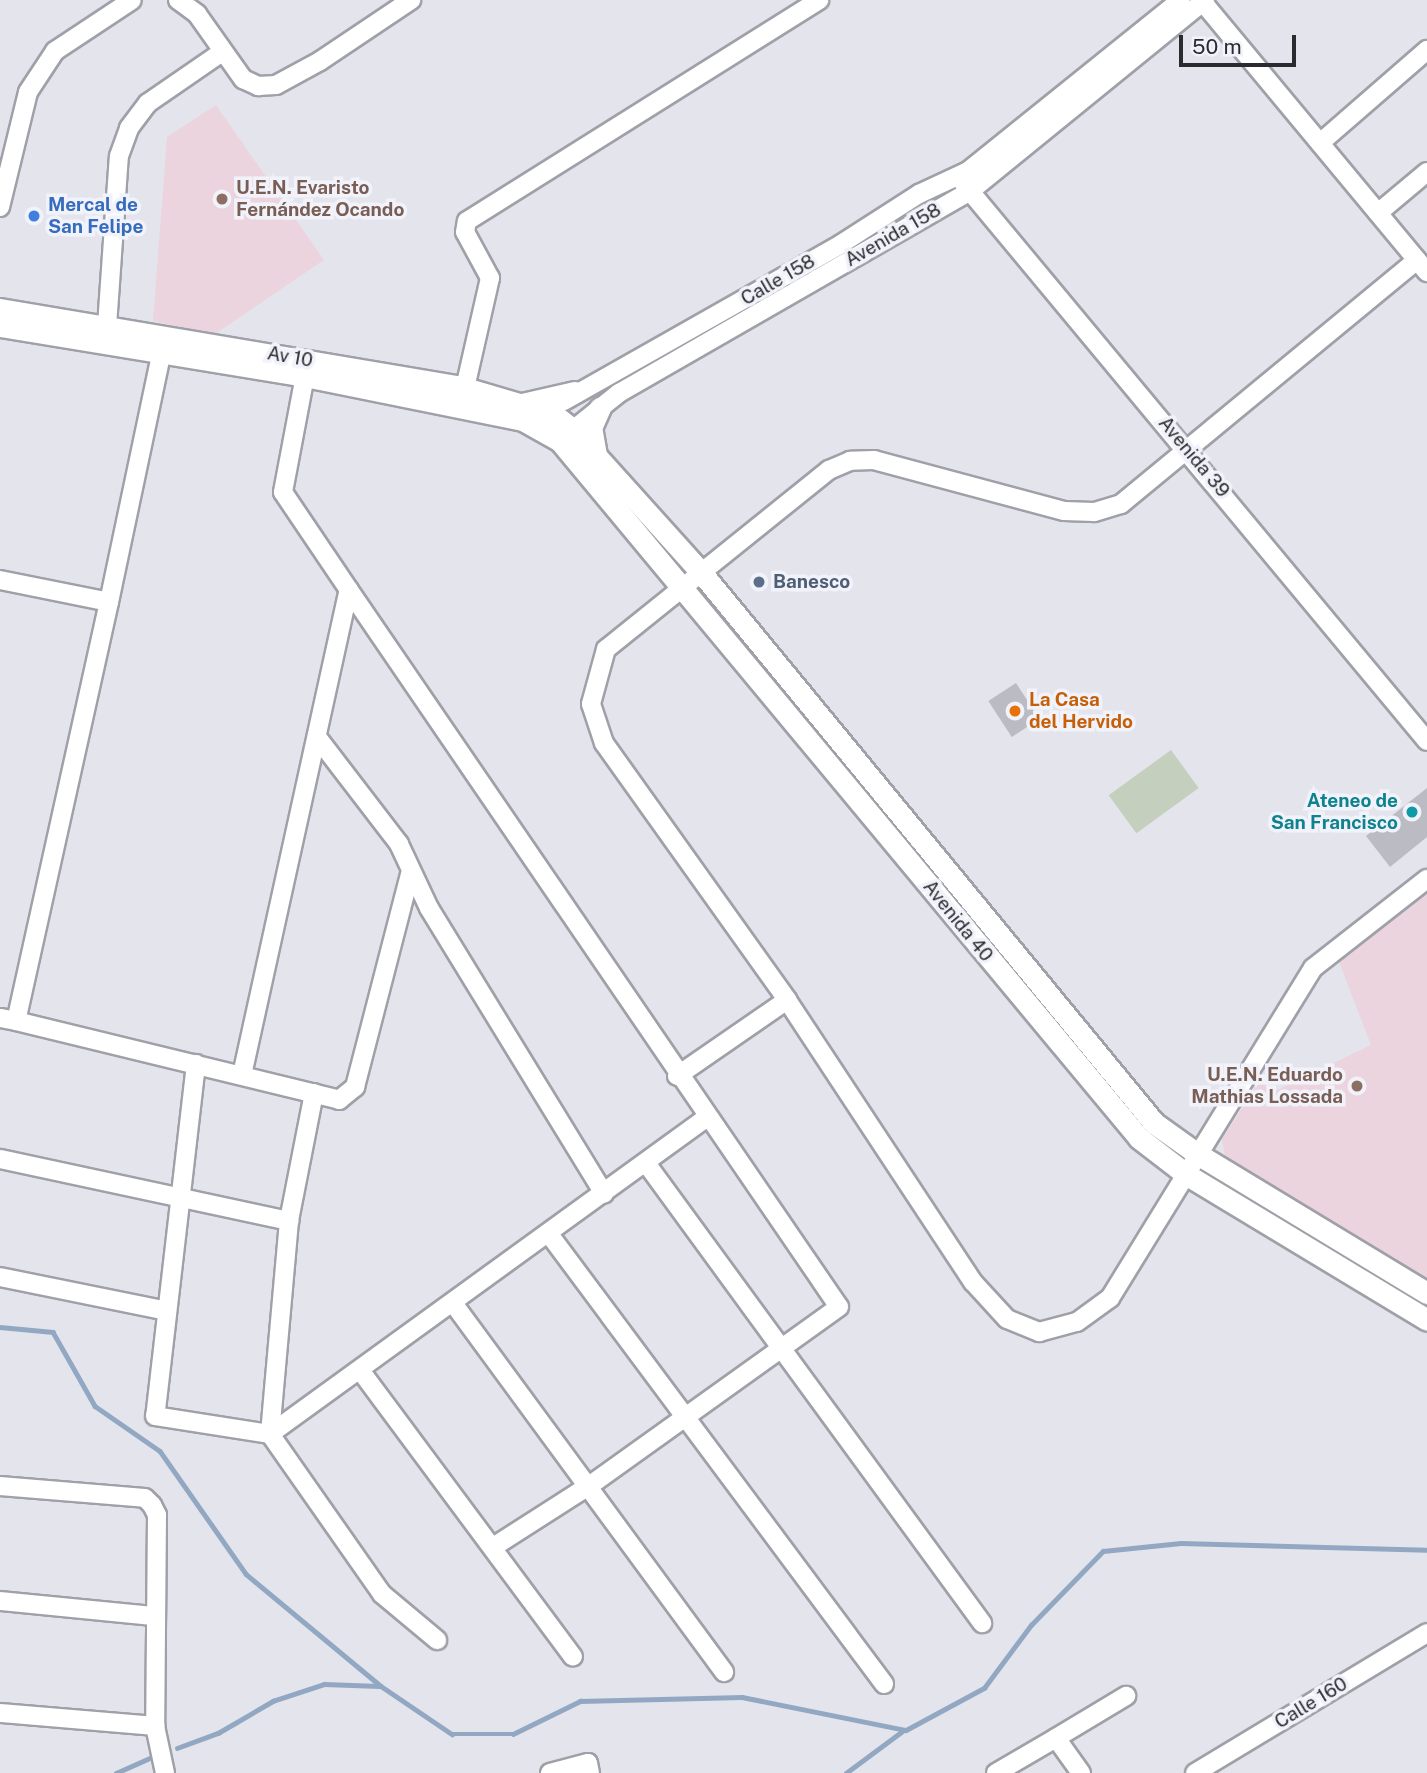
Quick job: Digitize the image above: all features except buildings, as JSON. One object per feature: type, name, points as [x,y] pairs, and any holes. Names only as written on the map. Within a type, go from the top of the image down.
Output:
[{"type":"street","points":[[0,207],[28,92],[55,51],[132,0]]},
{"type":"street","points":[[178,0],[197,14],[243,79],[258,86],[276,85],[411,0]]},
{"type":"street","points":[[465,388],[491,278],[465,232],[467,221],[819,0]]},
{"type":"street","name":"Calle 158","points":[[557,429],[575,393],[669,340],[748,307],[846,251],[919,194],[958,176],[1063,105],[1181,0]]},
{"type":"street","points":[[1102,73],[1203,1],[1422,266],[1121,504],[1094,512],[1064,511],[908,467],[850,461],[829,470],[681,585],[606,649],[590,704],[596,724],[787,1000],[973,1282],[1007,1319],[1039,1332],[1077,1322],[1110,1298],[1313,968],[1427,879]]},
{"type":"street","points":[[1320,143],[1427,50]]},
{"type":"street","points":[[107,326],[119,156],[129,128],[148,103],[222,52]]},
{"type":"street","name":"Avenida 158","points":[[846,251],[970,191],[1063,105]]},
{"type":"street","points":[[1378,213],[1427,172]]},
{"type":"street","name":"Avenida 39","points":[[958,176],[1427,741]]},
{"type":"street","points":[[0,326],[164,343],[557,429],[600,408],[681,357],[748,307]]},
{"type":"street","name":"Av 10","points":[[0,309],[107,326],[164,343],[465,388],[519,404],[557,429]]},
{"type":"street","points":[[669,340],[681,357]]},
{"type":"street","points":[[164,343],[109,602],[8,1019],[339,1100],[355,1087],[410,874]]},
{"type":"street","points":[[305,376],[283,492],[677,1076],[839,1307],[590,1485],[493,1547]]},
{"type":"street","points":[[519,404],[575,393]]},
{"type":"street","points":[[596,455],[591,428],[600,408]]},
{"type":"street","name":"Avenida 40","points":[[557,429],[596,455],[700,571],[1127,1095],[1154,1123],[1199,1155],[1427,1293]]},
{"type":"street","name":"Avenida 40","points":[[557,429],[681,585],[1117,1114],[1187,1175],[1427,1320]]},
{"type":"street","points":[[0,580],[109,602]]},
{"type":"street","points":[[242,1075],[349,590]]},
{"type":"street","points":[[317,737],[378,811],[399,844],[410,874],[604,1194]]},
{"type":"street","points":[[677,1076],[787,1000]]},
{"type":"street","points":[[196,1064],[178,1199],[155,1416],[270,1434],[706,1118]]},
{"type":"street","points":[[314,1093],[289,1221],[270,1434],[382,1594],[437,1640]]},
{"type":"street","points":[[0,1159],[289,1221]]},
{"type":"street","points":[[646,1163],[982,1623]]},
{"type":"street","points":[[549,1234],[884,1684]]},
{"type":"street","points":[[0,1276],[167,1311]]},
{"type":"street","points":[[453,1303],[590,1485],[724,1672]]},
{"type":"street","points":[[360,1370],[573,1657]]},
{"type":"street","points":[[0,1486],[145,1498],[157,1515],[155,1726],[165,1773]]},
{"type":"street","points":[[0,1601],[155,1616]]},
{"type":"street","name":"Calle 160","points":[[1195,1773],[1427,1633]]},
{"type":"street","points":[[996,1773],[1126,1696]]},
{"type":"street","points":[[0,1713],[155,1726]]},
{"type":"street","points":[[1056,1738],[1081,1773]]},
{"type":"street","points":[[550,1773],[588,1763],[590,1773]]},
{"type":"shaded area","name":"U.E.N. Evaristo Fernández Ocando","points":[[216,105],[324,260],[215,334],[153,321],[167,137]]},
{"type":"shaded area","name":"U.E.N. Eduardo Mathias Lossada","points":[[1427,893],[1427,1292],[1226,1163],[1222,1139],[1262,1078],[1271,1093],[1371,1045],[1339,962]]},
{"type":"green space","points":[[1171,750],[1199,788],[1136,833],[1109,795]]},
{"type":"waterway","points":[[0,1327],[53,1332],[95,1406],[160,1451],[246,1574],[381,1686],[452,1734],[513,1734],[580,1701],[742,1697],[906,1730],[984,1688],[1031,1625],[1103,1551],[1181,1543],[1427,1550]]},
{"type":"waterway","points":[[177,1748],[218,1733],[273,1701],[324,1684],[379,1686]]},
{"type":"waterway","points":[[846,1773],[904,1730]]},
{"type":"waterway","points":[[116,1773],[152,1757]]},
{"type":"place","name":"U.E.N. Evaristo Fernández Ocando","points":[[222,199]]},
{"type":"place","name":"Mercal de San Felipe","points":[[34,216]]},
{"type":"place","name":"Banesco","points":[[759,582]]},
{"type":"place","name":"La Casa del Hervido","points":[[1015,711]]},
{"type":"place","name":"Ateneo de San Francisco","points":[[1412,812]]},
{"type":"place","name":"U.E.N. Eduardo Mathias Lossada","points":[[1357,1086]]}]
